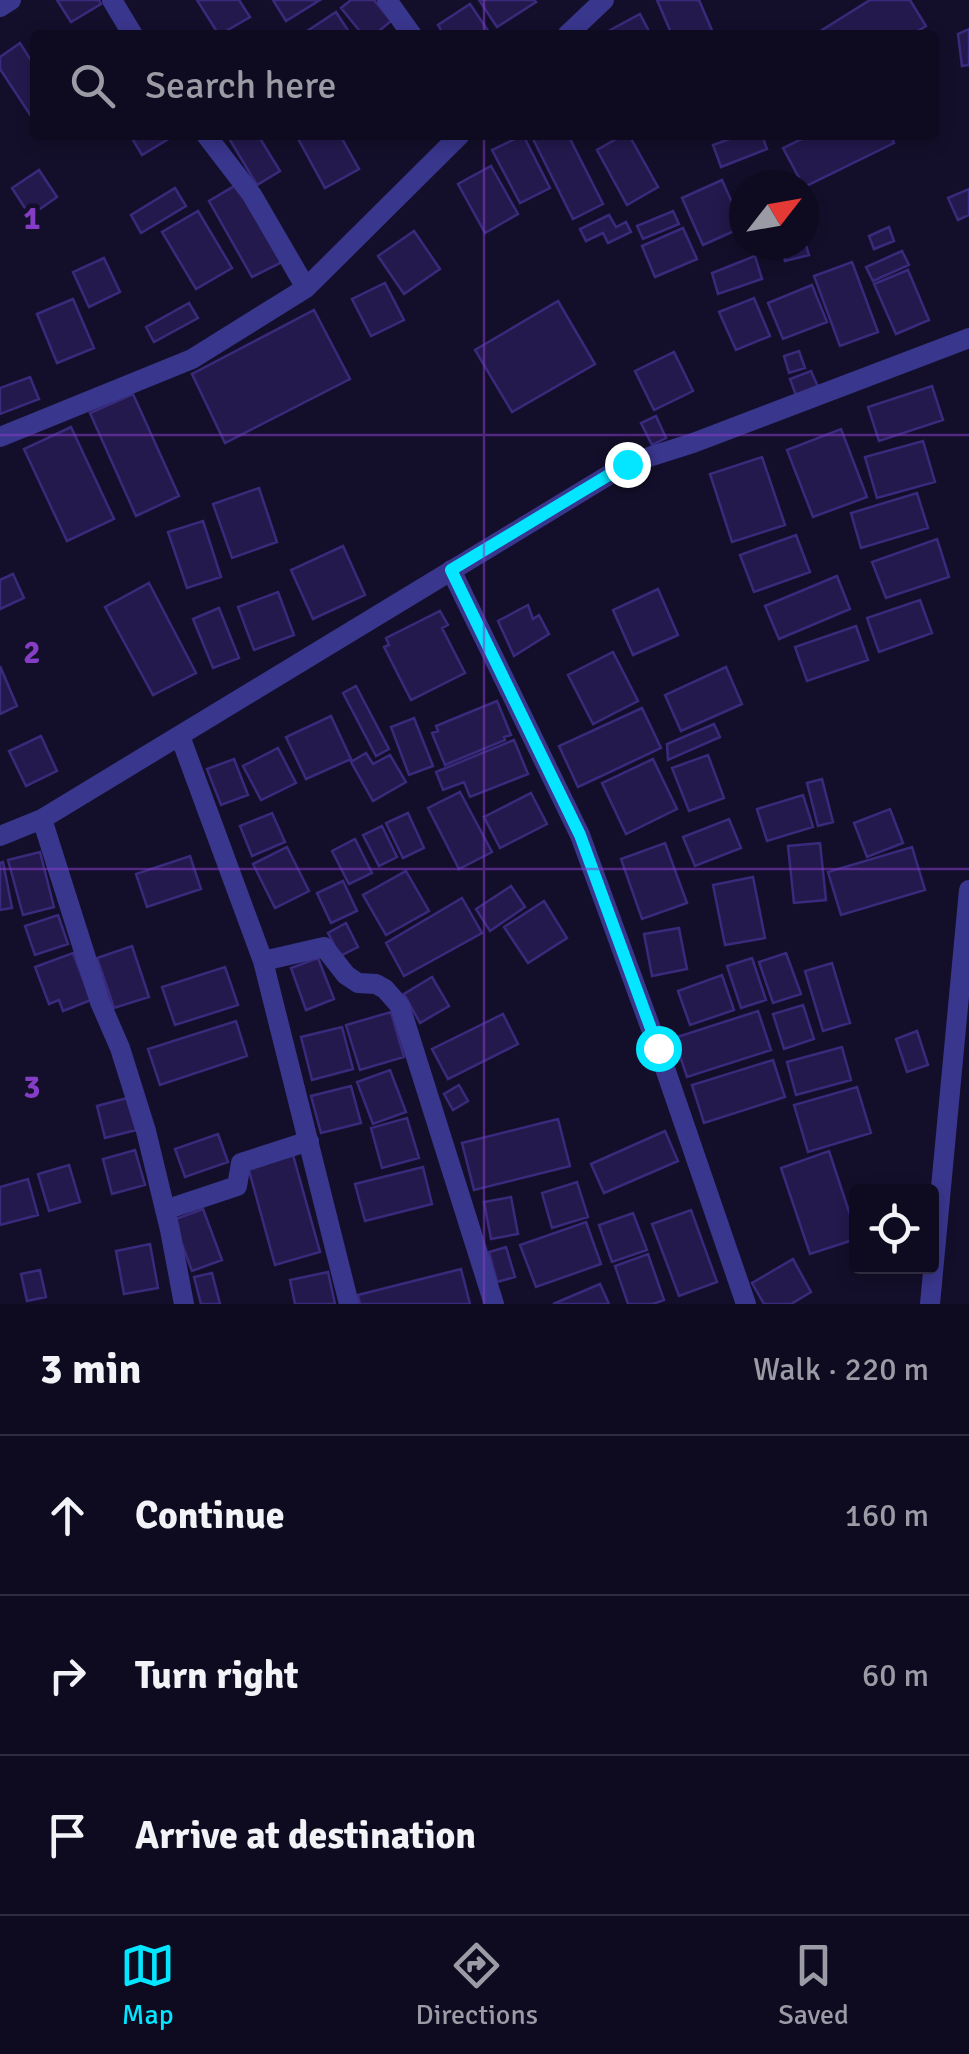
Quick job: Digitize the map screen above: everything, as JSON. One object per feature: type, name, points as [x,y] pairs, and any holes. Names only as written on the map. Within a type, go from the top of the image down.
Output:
[{"type":"street","points":[[0,7],[11,0]]},
{"type":"street","points":[[112,0],[130,30]]},
{"type":"street","points":[[388,0],[409,30]]},
{"type":"street","points":[[572,30],[604,0]]},
{"type":"street","points":[[210,140],[252,195],[306,288]]},
{"type":"street","points":[[0,437],[192,359],[306,288],[455,140]]},
{"type":"street","points":[[0,836],[42,819],[627,464],[693,443],[969,338]]},
{"type":"street","points":[[451,570],[580,835],[746,1304]]},
{"type":"street","points":[[180,736],[263,960],[348,1304]]},
{"type":"street","points":[[42,819],[146,1131],[184,1304]]},
{"type":"street","points":[[930,1304],[960,1070],[969,890]]},
{"type":"street","points":[[263,960],[324,947],[346,975],[358,984],[385,988],[400,1006],[494,1304]]},
{"type":"street","points":[[165,1210],[237,1186],[241,1163],[309,1141]]},
{"type":"building","points":[[57,0],[99,0],[101,4],[71,22]]},
{"type":"building","points":[[197,0],[239,0],[250,17],[228,30],[216,30]]},
{"type":"building","points":[[273,0],[320,0],[286,21]]},
{"type":"building","points":[[351,0],[374,0],[391,21],[380,30],[359,30],[341,8]]},
{"type":"building","points":[[479,0],[534,0],[536,2],[497,27]]},
{"type":"building","points":[[657,0],[699,0],[712,30],[670,30]]},
{"type":"building","points":[[870,0],[910,0],[926,26],[919,30],[822,30]]},
{"type":"building","points":[[470,4],[488,30],[441,30],[438,25]]},
{"type":"building","points":[[336,12],[348,30],[309,30]]},
{"type":"building","points":[[640,14],[648,30],[610,30]]},
{"type":"building","points":[[969,29],[969,65],[962,66],[958,34]]},
{"type":"building","points":[[20,43],[30,59],[30,114],[0,69],[0,57]]},
{"type":"building","points":[[133,140],[167,140],[142,155]]},
{"type":"building","points":[[230,140],[261,140],[280,171],[257,185]]},
{"type":"building","points":[[299,140],[343,140],[359,169],[325,188]]},
{"type":"building","points":[[513,140],[526,140],[550,188],[520,203],[492,150]]},
{"type":"building","points":[[534,140],[571,140],[603,204],[573,219]]},
{"type":"building","points":[[614,140],[632,140],[658,187],[627,205],[597,150]]},
{"type":"building","points":[[726,140],[764,140],[767,149],[721,167],[713,145]]},
{"type":"building","points":[[800,140],[894,143],[819,180],[819,170],[795,170],[783,148]]},
{"type":"building","points":[[491,166],[518,214],[485,233],[458,184]]},
{"type":"building","points":[[39,170],[57,197],[30,216],[12,188]]},
{"type":"building","points":[[722,180],[729,196],[729,233],[703,245],[682,198]]},
{"type":"building","points":[[236,185],[282,262],[252,277],[209,201]]},
{"type":"building","points":[[175,188],[186,206],[141,233],[131,215]]},
{"type":"building","points":[[969,189],[969,215],[958,220],[948,198]]},
{"type":"building","points":[[198,211],[232,268],[196,289],[162,232]]},
{"type":"building","points":[[673,211],[679,224],[643,239],[637,226]]},
{"type":"building","points":[[609,215],[616,227],[626,222],[631,232],[608,243],[603,233],[586,241],[580,229]]},
{"type":"building","points":[[889,227],[894,241],[874,249],[869,236]]},
{"type":"building","points":[[683,228],[697,259],[655,277],[642,246]]},
{"type":"building","points":[[414,231],[440,269],[404,294],[378,256]]},
{"type":"building","points":[[902,251],[909,265],[873,281],[866,267]]},
{"type":"building","points":[[104,258],[120,292],[89,307],[73,272]]},
{"type":"building","points":[[745,260],[756,260],[762,279],[718,294],[712,273]]},
{"type":"building","points":[[852,262],[878,332],[840,346],[814,276]]},
{"type":"building","points":[[908,270],[929,320],[896,334],[874,284]]},
{"type":"building","points":[[385,283],[404,320],[371,336],[352,299]]},
{"type":"building","points":[[812,285],[827,322],[783,339],[768,303]]},
{"type":"building","points":[[754,298],[770,336],[736,350],[719,312]]},
{"type":"building","points":[[73,299],[94,348],[57,363],[37,314]]},
{"type":"building","points":[[558,301],[595,364],[512,412],[475,350]]},
{"type":"building","points":[[189,303],[198,318],[154,342],[146,327]]},
{"type":"building","points":[[314,310],[350,379],[225,443],[192,374]]},
{"type":"building","points":[[799,351],[805,368],[789,373],[784,356]]},
{"type":"building","points":[[674,352],[693,391],[654,410],[635,371]]},
{"type":"building","points":[[811,371],[819,389],[797,398],[790,379]]},
{"type":"building","points":[[30,377],[39,399],[0,414],[0,388]]},
{"type":"building","points":[[932,386],[943,420],[879,441],[868,407]]},
{"type":"building","points":[[133,394],[179,496],[136,516],[90,413]]},
{"type":"building","points":[[656,416],[666,438],[652,445],[641,423]]},
{"type":"building","points":[[71,427],[114,519],[67,541],[24,449]]},
{"type":"building","points":[[841,429],[867,497],[813,517],[787,450]]},
{"type":"building","points":[[923,441],[935,482],[877,498],[865,457]]},
{"type":"building","points":[[762,457],[785,525],[732,542],[710,474]]},
{"type":"building","points":[[259,488],[277,542],[232,558],[213,504]]},
{"type":"building","points":[[917,493],[928,528],[861,548],[851,513]]},
{"type":"building","points":[[203,521],[221,577],[187,588],[168,532]]},
{"type":"building","points":[[796,535],[810,572],[754,592],[740,555]]},
{"type":"building","points":[[937,539],[949,577],[886,598],[872,562]]},
{"type":"building","points":[[343,546],[365,595],[313,619],[291,570]]},
{"type":"building","points":[[13,574],[24,598],[0,609],[0,580]]},
{"type":"building","points":[[837,576],[850,609],[779,639],[765,606]]},
{"type":"building","points":[[149,583],[196,673],[153,695],[105,607]]},
{"type":"building","points":[[658,589],[678,635],[633,655],[613,610]]},
{"type":"building","points":[[278,592],[294,635],[254,650],[238,607]]},
{"type":"building","points":[[920,600],[932,633],[879,652],[867,618]]},
{"type":"building","points":[[528,605],[533,619],[539,615],[549,634],[514,656],[498,621]]},
{"type":"building","points":[[219,608],[239,658],[213,668],[193,619]]},
{"type":"building","points":[[440,611],[448,625],[442,628],[465,673],[411,700],[384,647],[389,645],[386,638]]},
{"type":"building","points":[[856,626],[868,660],[807,681],[795,647]]},
{"type":"building","points":[[613,652],[638,701],[593,724],[568,675]]},
{"type":"building","points":[[0,666],[17,706],[0,714]]},
{"type":"building","points":[[726,667],[742,704],[681,731],[665,695]]},
{"type":"building","points":[[356,686],[389,749],[376,756],[343,693]]},
{"type":"building","points":[[497,701],[511,735],[445,765],[432,733],[438,731],[436,726]]},
{"type":"building","points":[[642,708],[661,748],[578,787],[559,746]]},
{"type":"building","points":[[331,716],[351,759],[306,779],[286,737]]},
{"type":"building","points":[[414,718],[433,766],[409,775],[391,727]]},
{"type":"building","points":[[714,724],[720,737],[668,760],[667,744]]},
{"type":"building","points":[[41,736],[57,771],[26,786],[9,751]]},
{"type":"building","points":[[514,740],[528,774],[470,797],[464,782],[443,790],[436,772]]},
{"type":"building","points":[[278,748],[296,783],[261,800],[243,766]]},
{"type":"building","points":[[366,753],[373,764],[390,755],[406,782],[373,801],[351,762]]},
{"type":"building","points":[[708,755],[724,798],[689,811],[672,768]]},
{"type":"building","points":[[234,759],[248,795],[221,805],[207,769]]},
{"type":"building","points":[[653,759],[677,809],[626,834],[602,783]]},
{"type":"building","points":[[822,779],[833,822],[818,826],[807,783]]},
{"type":"building","points":[[460,792],[492,852],[459,869],[428,808]]},
{"type":"building","points":[[531,793],[547,824],[500,848],[484,817]]},
{"type":"building","points":[[803,795],[813,827],[767,841],[757,809]]},
{"type":"building","points":[[890,809],[903,843],[867,857],[854,823]]},
{"type":"building","points":[[272,813],[285,842],[252,856],[240,826]]},
{"type":"building","points":[[408,813],[424,848],[403,858],[386,823]]},
{"type":"building","points":[[729,819],[741,848],[695,866],[683,837]]},
{"type":"building","points":[[382,826],[397,857],[379,866],[363,835]]},
{"type":"building","points":[[355,839],[372,873],[349,884],[332,851]]},
{"type":"building","points":[[665,843],[687,903],[642,919],[621,859]]},
{"type":"building","points":[[820,843],[826,900],[794,903],[788,846]]},
{"type":"building","points":[[287,847],[309,891],[275,908],[253,864]]},
{"type":"building","points":[[912,847],[925,890],[841,915],[828,872]]},
{"type":"building","points":[[40,852],[54,907],[23,915],[8,860]]},
{"type":"building","points":[[190,856],[201,889],[147,907],[136,874]]},
{"type":"building","points":[[3,862],[12,908],[0,910],[0,863]]},
{"type":"building","points":[[406,871],[429,911],[386,935],[363,895]]},
{"type":"building","points":[[753,877],[765,938],[725,945],[713,885]]},
{"type":"building","points":[[343,881],[357,911],[331,923],[317,893]]},
{"type":"building","points":[[511,886],[525,907],[490,931],[476,909]]},
{"type":"building","points":[[462,898],[482,933],[404,976],[386,943]]},
{"type":"building","points":[[544,901],[567,938],[528,963],[504,927]]},
{"type":"building","points":[[58,915],[68,944],[35,955],[25,926]]},
{"type":"building","points":[[346,923],[358,947],[340,956],[328,933]]},
{"type":"building","points":[[679,928],[687,969],[652,976],[644,934]]},
{"type":"building","points":[[132,946],[149,997],[114,1008],[97,958]]},
{"type":"building","points":[[73,953],[91,1000],[63,1011],[59,1000],[49,1004],[35,967]]},
{"type":"building","points":[[786,953],[801,994],[773,1003],[759,962]]},
{"type":"building","points":[[318,958],[334,999],[306,1010],[291,968]]},
{"type":"building","points":[[752,958],[766,1000],[741,1008],[727,966]]},
{"type":"building","points":[[832,963],[850,1023],[823,1031],[805,971]]},
{"type":"building","points":[[225,967],[238,1005],[175,1025],[162,987]]},
{"type":"building","points":[[722,975],[734,1010],[690,1025],[678,991]]},
{"type":"building","points":[[432,977],[449,1006],[420,1023],[404,994]]},
{"type":"building","points":[[803,1005],[814,1039],[784,1049],[773,1014]]},
{"type":"building","points":[[758,1011],[771,1050],[687,1077],[674,1038]]},
{"type":"building","points":[[391,1012],[404,1057],[360,1070],[346,1025]]},
{"type":"building","points":[[503,1014],[518,1044],[448,1079],[432,1049]]},
{"type":"building","points":[[236,1021],[247,1056],[160,1085],[148,1049]]},
{"type":"building","points":[[342,1027],[353,1069],[312,1080],[301,1037]]},
{"type":"building","points":[[917,1031],[928,1065],[907,1072],[896,1039]]},
{"type":"building","points":[[842,1047],[851,1080],[796,1095],[787,1062]]},
{"type":"building","points":[[773,1060],[785,1097],[704,1123],[692,1085]]},
{"type":"building","points":[[390,1070],[406,1112],[373,1124],[357,1082]]},
{"type":"building","points":[[459,1085],[468,1101],[453,1110],[444,1094]]},
{"type":"building","points":[[351,1086],[361,1123],[321,1133],[311,1096]]},
{"type":"building","points":[[857,1087],[871,1133],[808,1152],[794,1105]]},
{"type":"building","points":[[127,1098],[136,1130],[105,1138],[97,1106]]},
{"type":"building","points":[[407,1118],[419,1158],[382,1168],[371,1128]]},
{"type":"building","points":[[558,1119],[570,1166],[474,1190],[462,1143]]},
{"type":"building","points":[[665,1131],[678,1161],[604,1193],[591,1164]]},
{"type":"building","points":[[218,1134],[228,1162],[185,1177],[175,1149]]},
{"type":"building","points":[[135,1150],[145,1185],[112,1194],[103,1159]]},
{"type":"building","points":[[829,1151],[849,1212],[849,1241],[810,1254],[781,1168]]},
{"type":"building","points":[[293,1155],[320,1252],[275,1265],[248,1167]]},
{"type":"building","points":[[69,1165],[80,1202],[49,1211],[38,1174]]},
{"type":"building","points":[[423,1167],[432,1204],[365,1221],[355,1184]]},
{"type":"building","points":[[28,1179],[38,1215],[0,1225],[0,1187]]},
{"type":"building","points":[[577,1182],[588,1217],[552,1228],[542,1193]]},
{"type":"building","points":[[511,1197],[518,1234],[491,1239],[484,1202]]},
{"type":"building","points":[[203,1209],[222,1260],[192,1271],[173,1220]]},
{"type":"building","points":[[691,1210],[717,1282],[679,1296],[652,1224]]},
{"type":"building","points":[[633,1213],[647,1250],[612,1262],[599,1225]]},
{"type":"building","points":[[586,1222],[601,1264],[536,1287],[520,1245]]},
{"type":"building","points":[[150,1244],[158,1288],[124,1294],[116,1251]]},
{"type":"building","points":[[506,1247],[515,1277],[497,1282],[489,1252]]},
{"type":"building","points":[[648,1254],[664,1300],[628,1304],[615,1266]]},
{"type":"building","points":[[793,1259],[811,1292],[791,1304],[764,1304],[752,1283]]},
{"type":"building","points":[[461,1269],[470,1304],[360,1304],[358,1295]]},
{"type":"building","points":[[40,1270],[46,1297],[27,1301],[21,1274]]},
{"type":"building","points":[[328,1272],[335,1304],[295,1304],[290,1280]]},
{"type":"building","points":[[212,1273],[220,1304],[201,1304],[194,1277]]},
{"type":"building","points":[[600,1284],[609,1304],[553,1304]]},
{"type":"route","points":[[627,464],[451,570],[580,835],[658,1048]]}]
